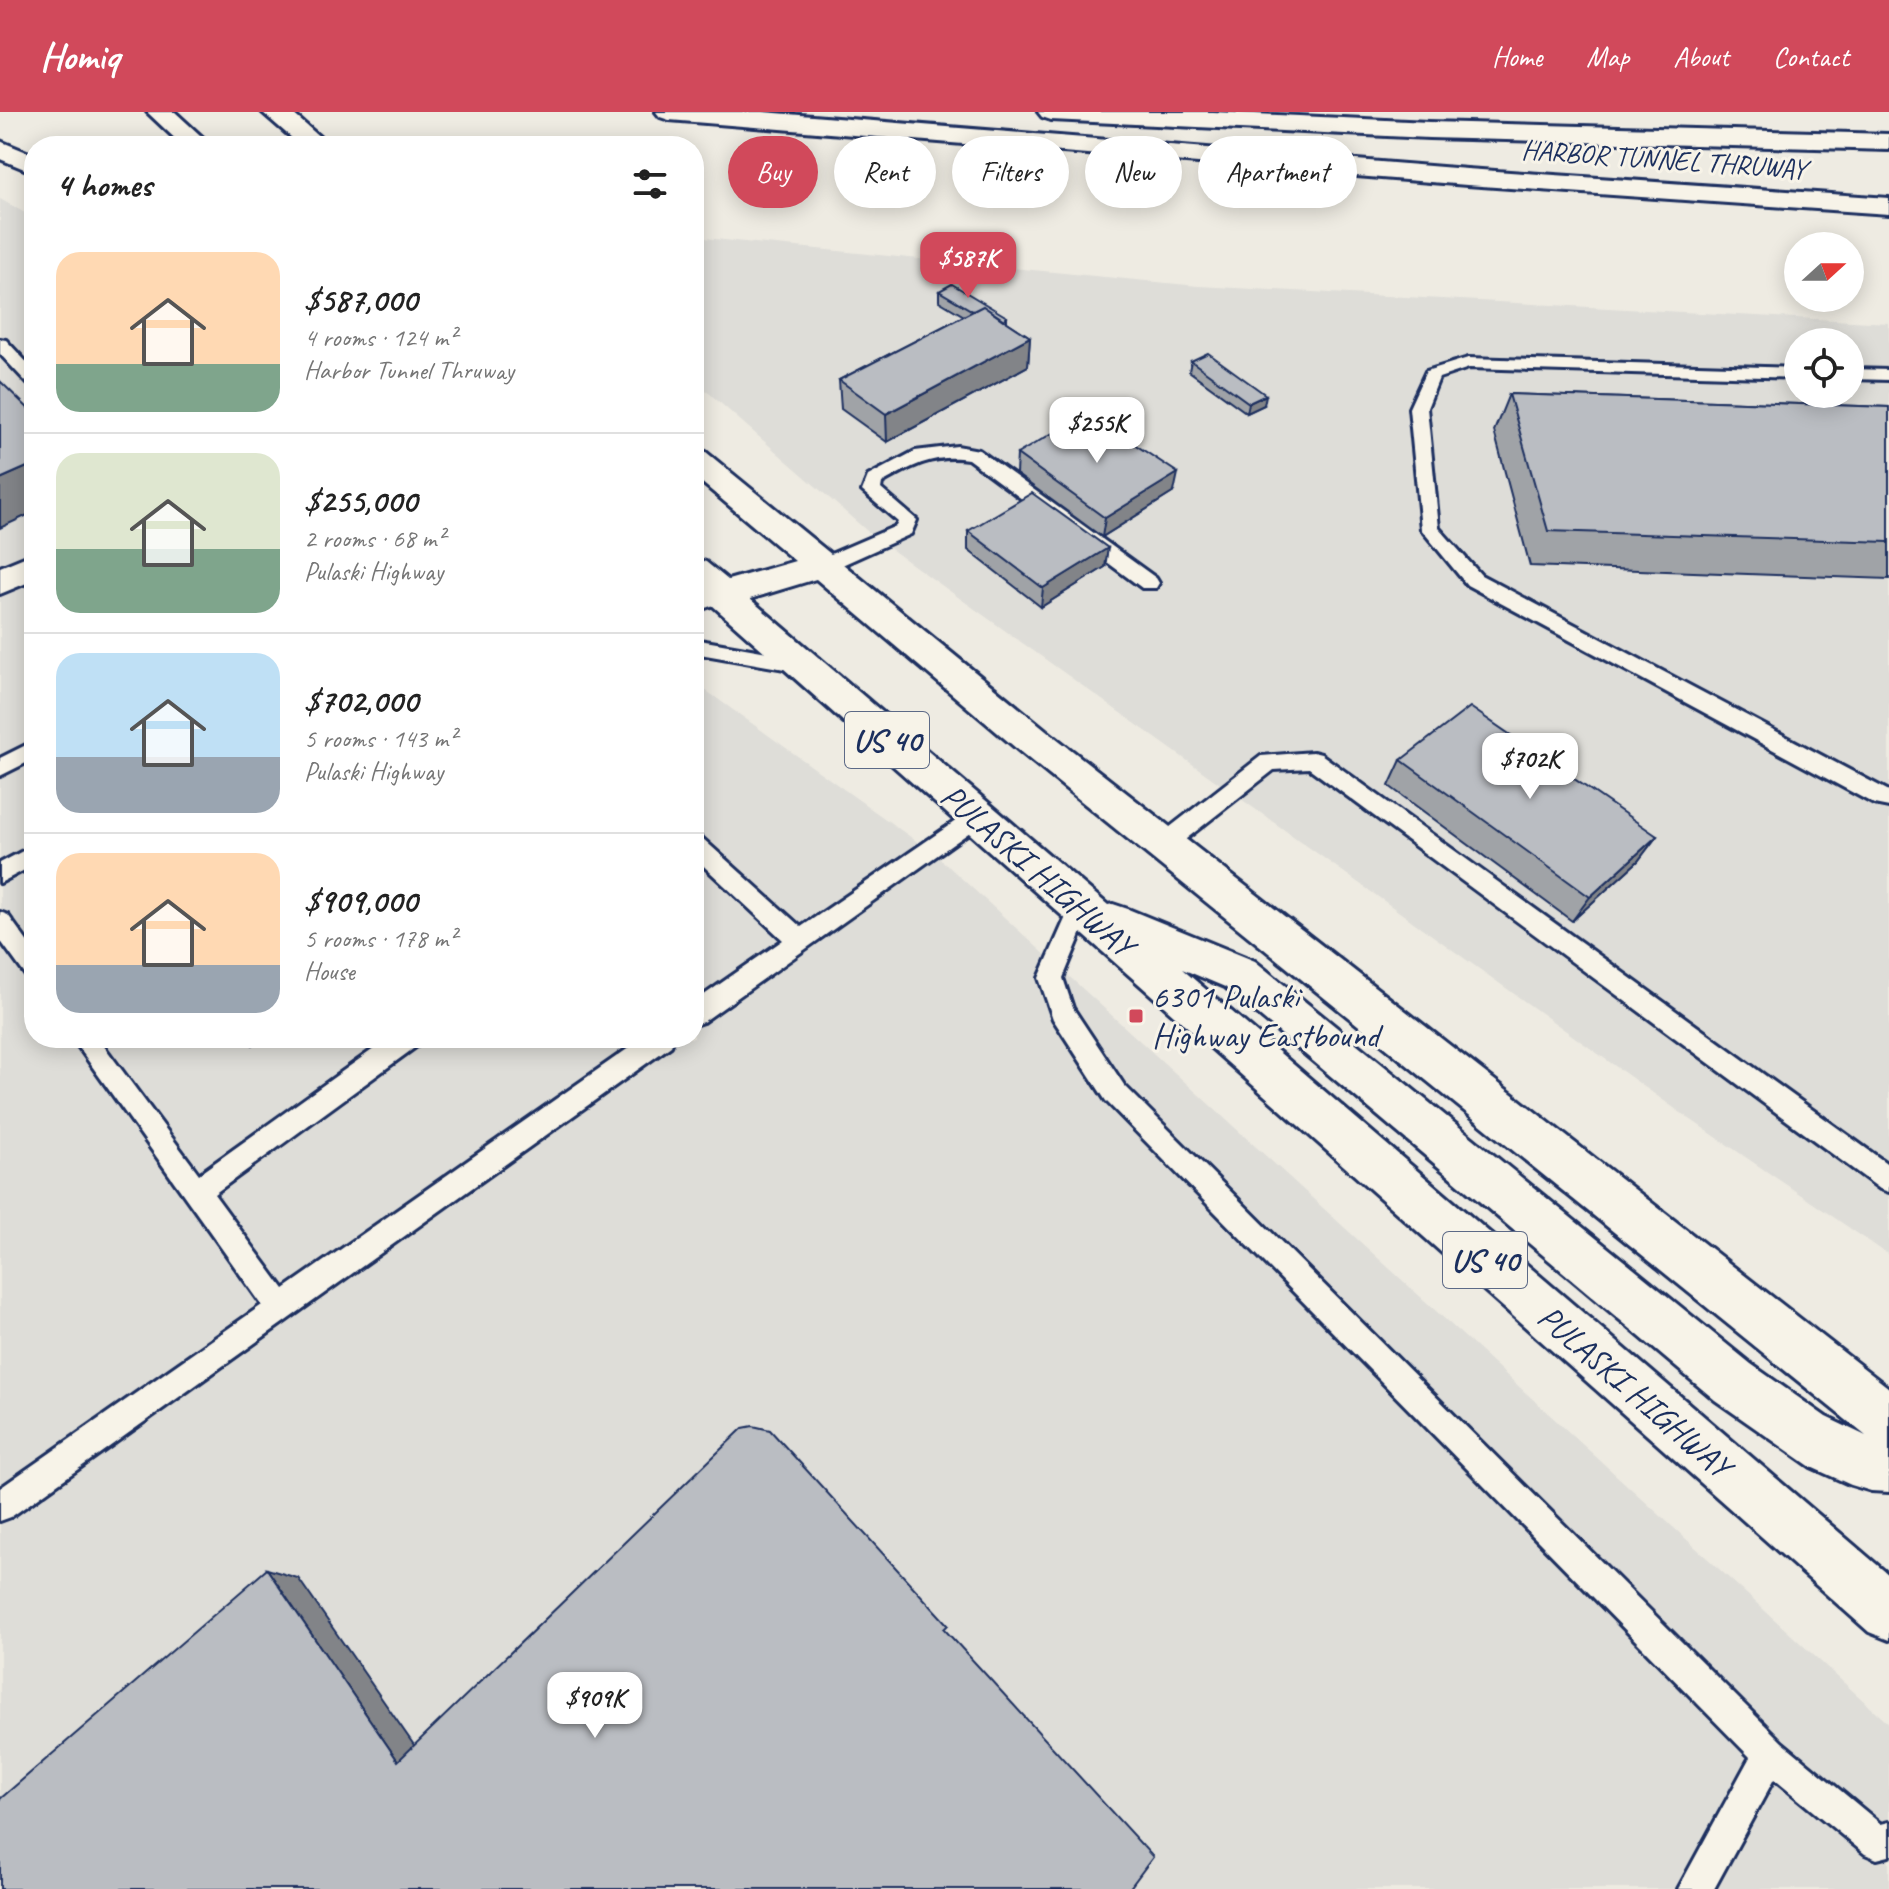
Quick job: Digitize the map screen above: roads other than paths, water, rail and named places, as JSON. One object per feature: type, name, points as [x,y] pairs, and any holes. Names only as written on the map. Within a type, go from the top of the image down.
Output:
[{"type":"main road","points":[[160,112],[188,136]]},
{"type":"main road","name":"HARBOR TUNNEL THRUWAY","points":[[669,112],[1482,179],[1889,206]]},
{"type":"main road","name":"HARBOR TUNNEL THRUWAY","points":[[1051,112],[1429,130],[1889,142]]},
{"type":"main road","points":[[280,116],[305,136]]},
{"type":"main road","points":[[0,149],[24,160]]},
{"type":"main road","name":"US 40","points":[[704,467],[1037,744],[1889,1421]]},
{"type":"main road","points":[[709,600],[824,565]]},
{"type":"main road","points":[[0,582],[24,570]]},
{"type":"main road","name":"PULASKI HIGHWAY","points":[[709,600],[802,665],[1889,1612]]},
{"type":"main road","points":[[1081,908],[1240,974],[1733,1382],[1812,1440],[1876,1467],[1889,1465]]},
{"type":"lane","points":[[0,344],[24,369]]},
{"type":"lane","points":[[1784,373],[1468,363],[1432,375],[1418,408],[1430,529],[1474,580],[1889,799]]},
{"type":"lane","points":[[1864,374],[1889,375]]},
{"type":"lane","points":[[824,565],[904,530],[908,520],[871,491],[874,480],[926,451],[949,449],[973,454],[1149,583]]},
{"type":"lane","points":[[704,648],[802,665]]},
{"type":"lane","points":[[0,768],[24,755]]},
{"type":"lane","points":[[1164,844],[1269,762],[1313,760],[1889,1180]]},
{"type":"lane","points":[[704,1008],[976,816]]},
{"type":"lane","points":[[704,853],[800,941]]},
{"type":"lane","points":[[0,874],[24,860]]},
{"type":"lane","points":[[1081,908],[1051,978],[1062,1012],[1115,1093],[1770,1754],[1877,1842],[1889,1839]]},
{"type":"lane","points":[[0,922],[24,955]]},
{"type":"lane","points":[[91,1048],[281,1308]]},
{"type":"lane","points":[[196,1192],[394,1048]]},
{"type":"lane","points":[[0,1506],[281,1308],[635,1048]]},
{"type":"lane","points":[[1695,1889],[1770,1754]]},
{"type":"place","name":"6301 Pulaski Highway Eastbound","points":[[1136,1016]]}]
